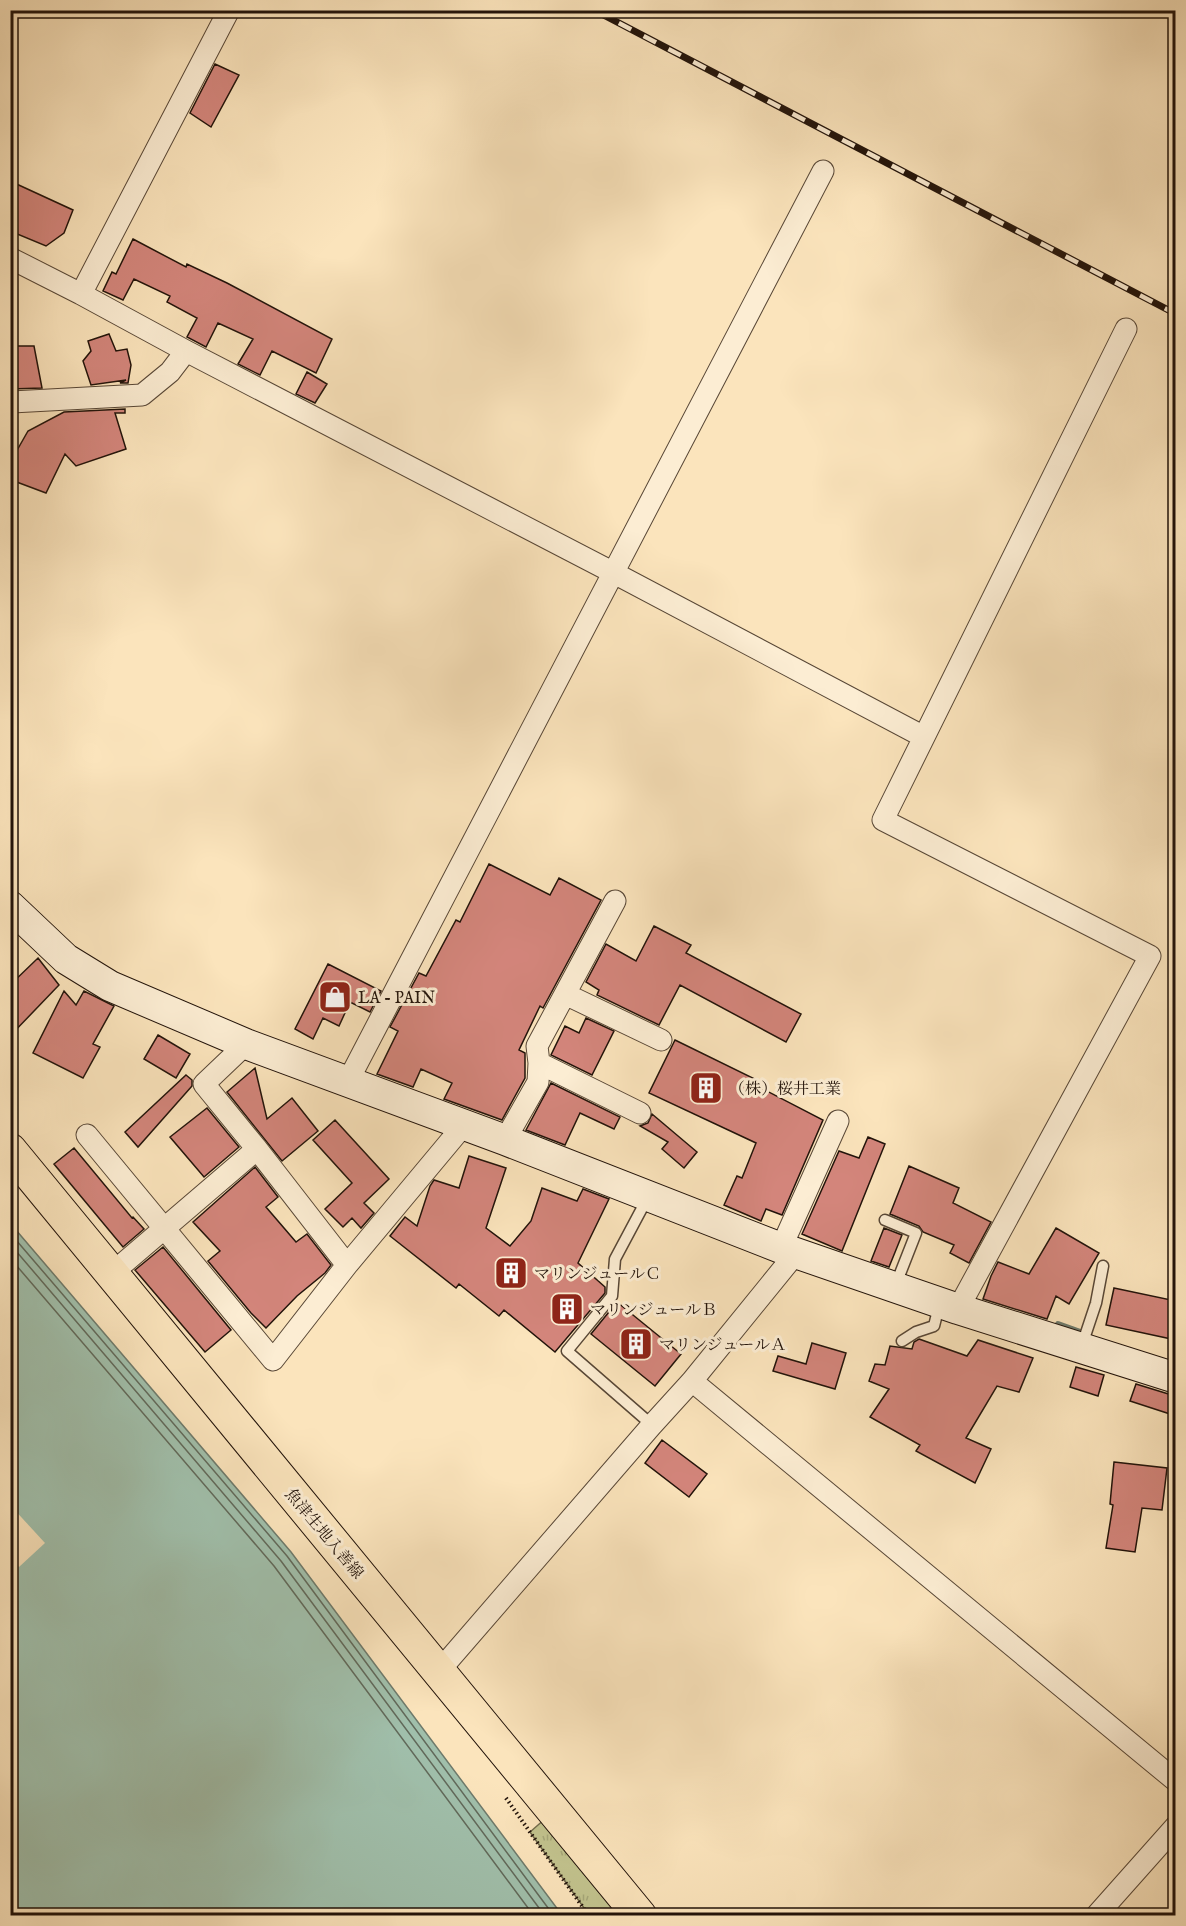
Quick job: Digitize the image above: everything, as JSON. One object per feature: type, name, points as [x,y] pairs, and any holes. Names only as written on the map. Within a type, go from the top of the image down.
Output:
[{"type":"main road","name":"魚津生地入善線","points":[[10,1150],[640,1916]]},
{"type":"street","points":[[81,294],[229,10]]},
{"type":"street","points":[[347,1083],[823,171]]},
{"type":"street","points":[[10,258],[924,737]]},
{"type":"street","points":[[949,1306],[1150,956],[883,820],[1126,329]]},
{"type":"street","points":[[11,403],[142,395],[170,372],[186,351]]},
{"type":"street","points":[[506,1140],[538,1082],[537,1046],[615,901]]},
{"type":"street","points":[[10,906],[66,959],[110,986],[246,1044],[506,1140],[788,1250],[949,1306],[1176,1378]]},
{"type":"street","points":[[565,994],[661,1041]]},
{"type":"street","points":[[246,1044],[204,1084],[347,1265]]},
{"type":"street","points":[[539,1063],[640,1113]]},
{"type":"street","points":[[440,1670],[692,1382],[788,1250],[838,1121]]},
{"type":"street","points":[[87,1135],[273,1360],[347,1265],[463,1126]]},
{"type":"street","points":[[111,1274],[257,1149]]},
{"type":"street","points":[[692,1382],[1176,1781]]},
{"type":"street","points":[[1096,1916],[1176,1826]]},
{"type":"lane","points":[[649,1195],[615,1259],[612,1296],[567,1351],[652,1425]]},
{"type":"lane","points":[[885,1220],[916,1233],[895,1287]]},
{"type":"lane","points":[[1081,1348],[1096,1303],[1103,1266]]},
{"type":"lane","points":[[902,1341],[916,1332],[934,1326],[949,1306]]},
{"type":"green space","points":[[554,1811],[640,1915],[589,1915],[530,1832]]},
{"type":"water","points":[[10,1223],[291,1552],[562,1915],[11,1915]]},
{"type":"pier","points":[[11,1506],[45,1543],[19,1567],[11,1558]]},
{"type":"building","points":[[215,64],[239,75],[211,127],[190,113]]},
{"type":"building","points":[[10,181],[73,210],[64,233],[46,246],[10,231]]},
{"type":"building","points":[[133,239],[186,267],[187,264],[227,283],[332,339],[316,373],[272,351],[260,375],[238,364],[253,339],[218,323],[206,347],[187,337],[197,318],[167,302],[170,296],[134,279],[123,300],[103,291],[112,272],[116,274]]},
{"type":"building","points":[[109,334],[116,351],[127,349],[131,365],[128,383],[120,383],[126,380],[91,385],[83,361],[91,351],[88,341]]},
{"type":"building","points":[[10,346],[34,346],[42,388],[10,389]]},
{"type":"building","points":[[307,372],[327,384],[315,403],[296,394]]},
{"type":"building","points":[[125,409],[125,413],[115,413],[126,449],[76,466],[65,454],[46,493],[14,481],[15,478],[10,476],[10,449],[16,452],[28,431],[64,412]]},
{"type":"building","points":[[489,864],[550,895],[559,878],[601,900],[543,1008],[540,1006],[519,1050],[525,1053],[525,1078],[502,1120],[444,1099],[452,1083],[421,1069],[413,1087],[377,1074],[398,1031],[390,1027],[419,973],[426,976],[456,920],[460,922]]},
{"type":"building","points":[[654,926],[691,945],[686,953],[801,1014],[786,1042],[680,985],[659,1025],[597,995],[599,990],[586,982],[606,944],[636,961]]},
{"type":"building","points":[[38,958],[59,985],[10,1036],[10,985]]},
{"type":"building","points":[[328,964],[381,991],[370,1012],[350,1002],[339,1026],[323,1018],[313,1039],[295,1029]]},
{"type":"building","points":[[64,991],[76,1005],[84,991],[114,1006],[93,1044],[100,1047],[83,1078],[33,1053]]},
{"type":"building","points":[[586,1018],[614,1031],[592,1075],[551,1055],[565,1026],[579,1033]]},
{"type":"building","points":[[158,1035],[190,1054],[176,1078],[144,1059]]},
{"type":"building","points":[[675,1040],[763,1083],[761,1088],[823,1120],[782,1215],[766,1209],[761,1221],[724,1205],[737,1176],[742,1178],[756,1143],[649,1093]]},
{"type":"building","points":[[255,1068],[267,1119],[292,1098],[318,1131],[282,1161],[227,1092]]},
{"type":"building","points":[[186,1075],[192,1080],[192,1086],[138,1147],[125,1132]]},
{"type":"building","points":[[551,1083],[620,1117],[614,1129],[580,1113],[565,1145],[526,1130]]},
{"type":"building","points":[[207,1108],[239,1147],[204,1177],[170,1137]]},
{"type":"building","points":[[652,1114],[697,1152],[684,1168],[662,1149],[668,1142],[640,1126],[648,1123]]},
{"type":"building","points":[[335,1120],[389,1179],[364,1203],[374,1213],[361,1228],[352,1218],[343,1227],[325,1209],[352,1183],[313,1140]]},
{"type":"building","points":[[868,1137],[885,1144],[842,1251],[802,1234],[839,1151],[859,1158]]},
{"type":"building","points":[[74,1148],[132,1218],[144,1229],[123,1247],[54,1164]]},
{"type":"building","points":[[469,1156],[506,1168],[486,1228],[510,1246],[531,1221],[542,1188],[577,1201],[583,1189],[609,1199],[578,1263],[605,1287],[605,1293],[555,1352],[504,1310],[499,1316],[459,1284],[456,1288],[390,1236],[405,1217],[417,1226],[434,1180],[459,1188]]},
{"type":"building","points":[[909,1166],[959,1188],[953,1203],[991,1222],[969,1263],[950,1253],[954,1245],[923,1232],[919,1226],[890,1214]]},
{"type":"building","points":[[255,1167],[278,1197],[266,1207],[296,1242],[307,1234],[331,1265],[266,1328],[208,1261],[220,1251],[193,1222]]},
{"type":"building","points":[[884,1228],[902,1235],[889,1267],[871,1261]]},
{"type":"building","points":[[1056,1228],[1099,1253],[1069,1304],[1056,1296],[1047,1319],[983,1299],[998,1262],[1029,1274]]},
{"type":"building","points":[[163,1247],[231,1330],[205,1352],[135,1270]]},
{"type":"building","points":[[1114,1288],[1176,1301],[1176,1340],[1106,1325]]},
{"type":"building","name":"マリンジュールＡ","points":[[617,1302],[681,1354],[655,1386],[591,1334]]},
{"type":"building","points":[[919,1339],[967,1356],[978,1340],[1033,1358],[1019,1392],[997,1386],[966,1438],[991,1449],[975,1483],[916,1451],[920,1445],[870,1417],[889,1389],[869,1381],[875,1364],[885,1365],[890,1346],[912,1349],[914,1342]]},
{"type":"building","points":[[812,1343],[846,1353],[835,1389],[773,1371],[778,1356],[806,1364]]},
{"type":"building","points":[[1076,1367],[1104,1375],[1098,1396],[1070,1387]]},
{"type":"building","points":[[1136,1384],[1175,1396],[1170,1414],[1130,1401]]},
{"type":"building","points":[[662,1440],[707,1474],[689,1497],[645,1463]]},
{"type":"building","points":[[1114,1462],[1167,1468],[1162,1510],[1142,1508],[1135,1552],[1106,1548],[1113,1505],[1110,1504]]},
{"type":"waterway","points":[[1058,1324],[1086,1334]]},
{"type":"railway","points":[[594,10],[1176,314]]},
{"type":"place","name":"LA - PAIN","points":[[335,997]]},
{"type":"place","name":"（株）桜井工業","points":[[706,1088]]},
{"type":"place","name":"マリンジュールＣ","points":[[511,1273]]},
{"type":"place","name":"マリンジュールＢ","points":[[567,1309]]},
{"type":"place","name":"マリンジュールＡ","points":[[636,1344]]}]
